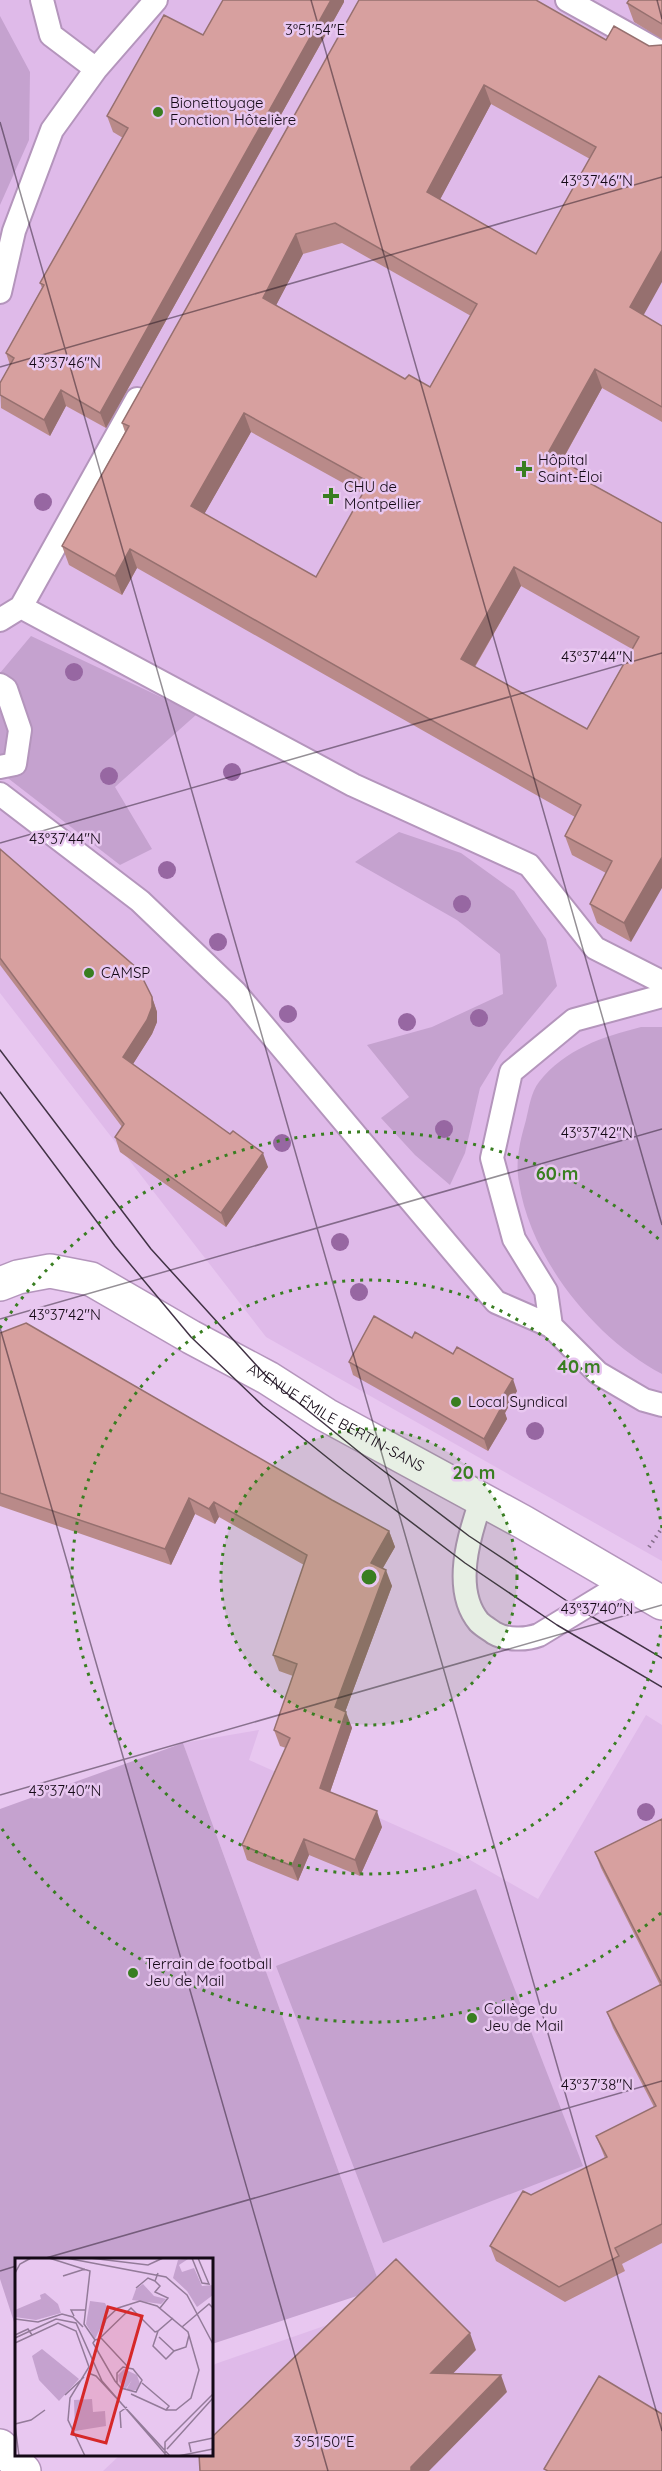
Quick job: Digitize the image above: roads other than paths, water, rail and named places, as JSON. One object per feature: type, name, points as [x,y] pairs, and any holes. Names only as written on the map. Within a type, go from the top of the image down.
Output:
[{"type":"street","name":"AVENUE ÉMILE BERTIN-SANS","points":[[0,1284],[18,1277],[50,1271],[91,1279],[191,1337],[268,1378],[326,1415],[523,1522],[662,1603]]},
{"type":"street","points":[[0,2446],[24,2471]]},
{"type":"lane","points":[[42,0],[51,35],[96,69]]},
{"type":"lane","points":[[0,292],[14,231],[52,130],[96,69],[156,0]]},
{"type":"lane","points":[[567,0],[662,53]]},
{"type":"lane","points":[[0,620],[21,607],[147,380]]},
{"type":"lane","points":[[21,607],[353,785],[530,865],[595,948],[662,982]]},
{"type":"lane","points":[[0,685],[6,689],[21,730],[15,764],[0,767]]},
{"type":"lane","points":[[0,794],[140,901],[236,993],[496,1302],[551,1326],[598,1373],[644,1400],[662,1405]]},
{"type":"lane","points":[[551,1326],[546,1291],[514,1239],[492,1158],[511,1072],[574,1020],[662,996]]},
{"type":"lane","points":[[481,1501],[469,1536],[465,1563],[467,1600],[479,1623],[503,1638],[534,1637],[626,1582]]},
{"type":"tram line","points":[[0,1050],[151,1249],[268,1378],[364,1456],[469,1536],[579,1609],[662,1658]]},
{"type":"tram line","points":[[0,1092],[115,1246],[191,1337],[263,1406],[465,1563],[557,1625],[662,1687]]},
{"type":"place","name":"Bionettoyage Fonction Hôtelière","points":[[158,112]]},
{"type":"place","name":"Hôpital Saint-Éloi","points":[[524,469]]},
{"type":"place","name":"CHU de Montpellier","points":[[331,496]]},
{"type":"place","name":"CAMSP","points":[[89,973]]},
{"type":"place","name":"Local Syndical","points":[[456,1402]]},
{"type":"place","name":"Terrain de football Jeu de Mail","points":[[133,1973]]},
{"type":"place","name":"Collège du Jeu de Mail","points":[[472,2018]]}]
